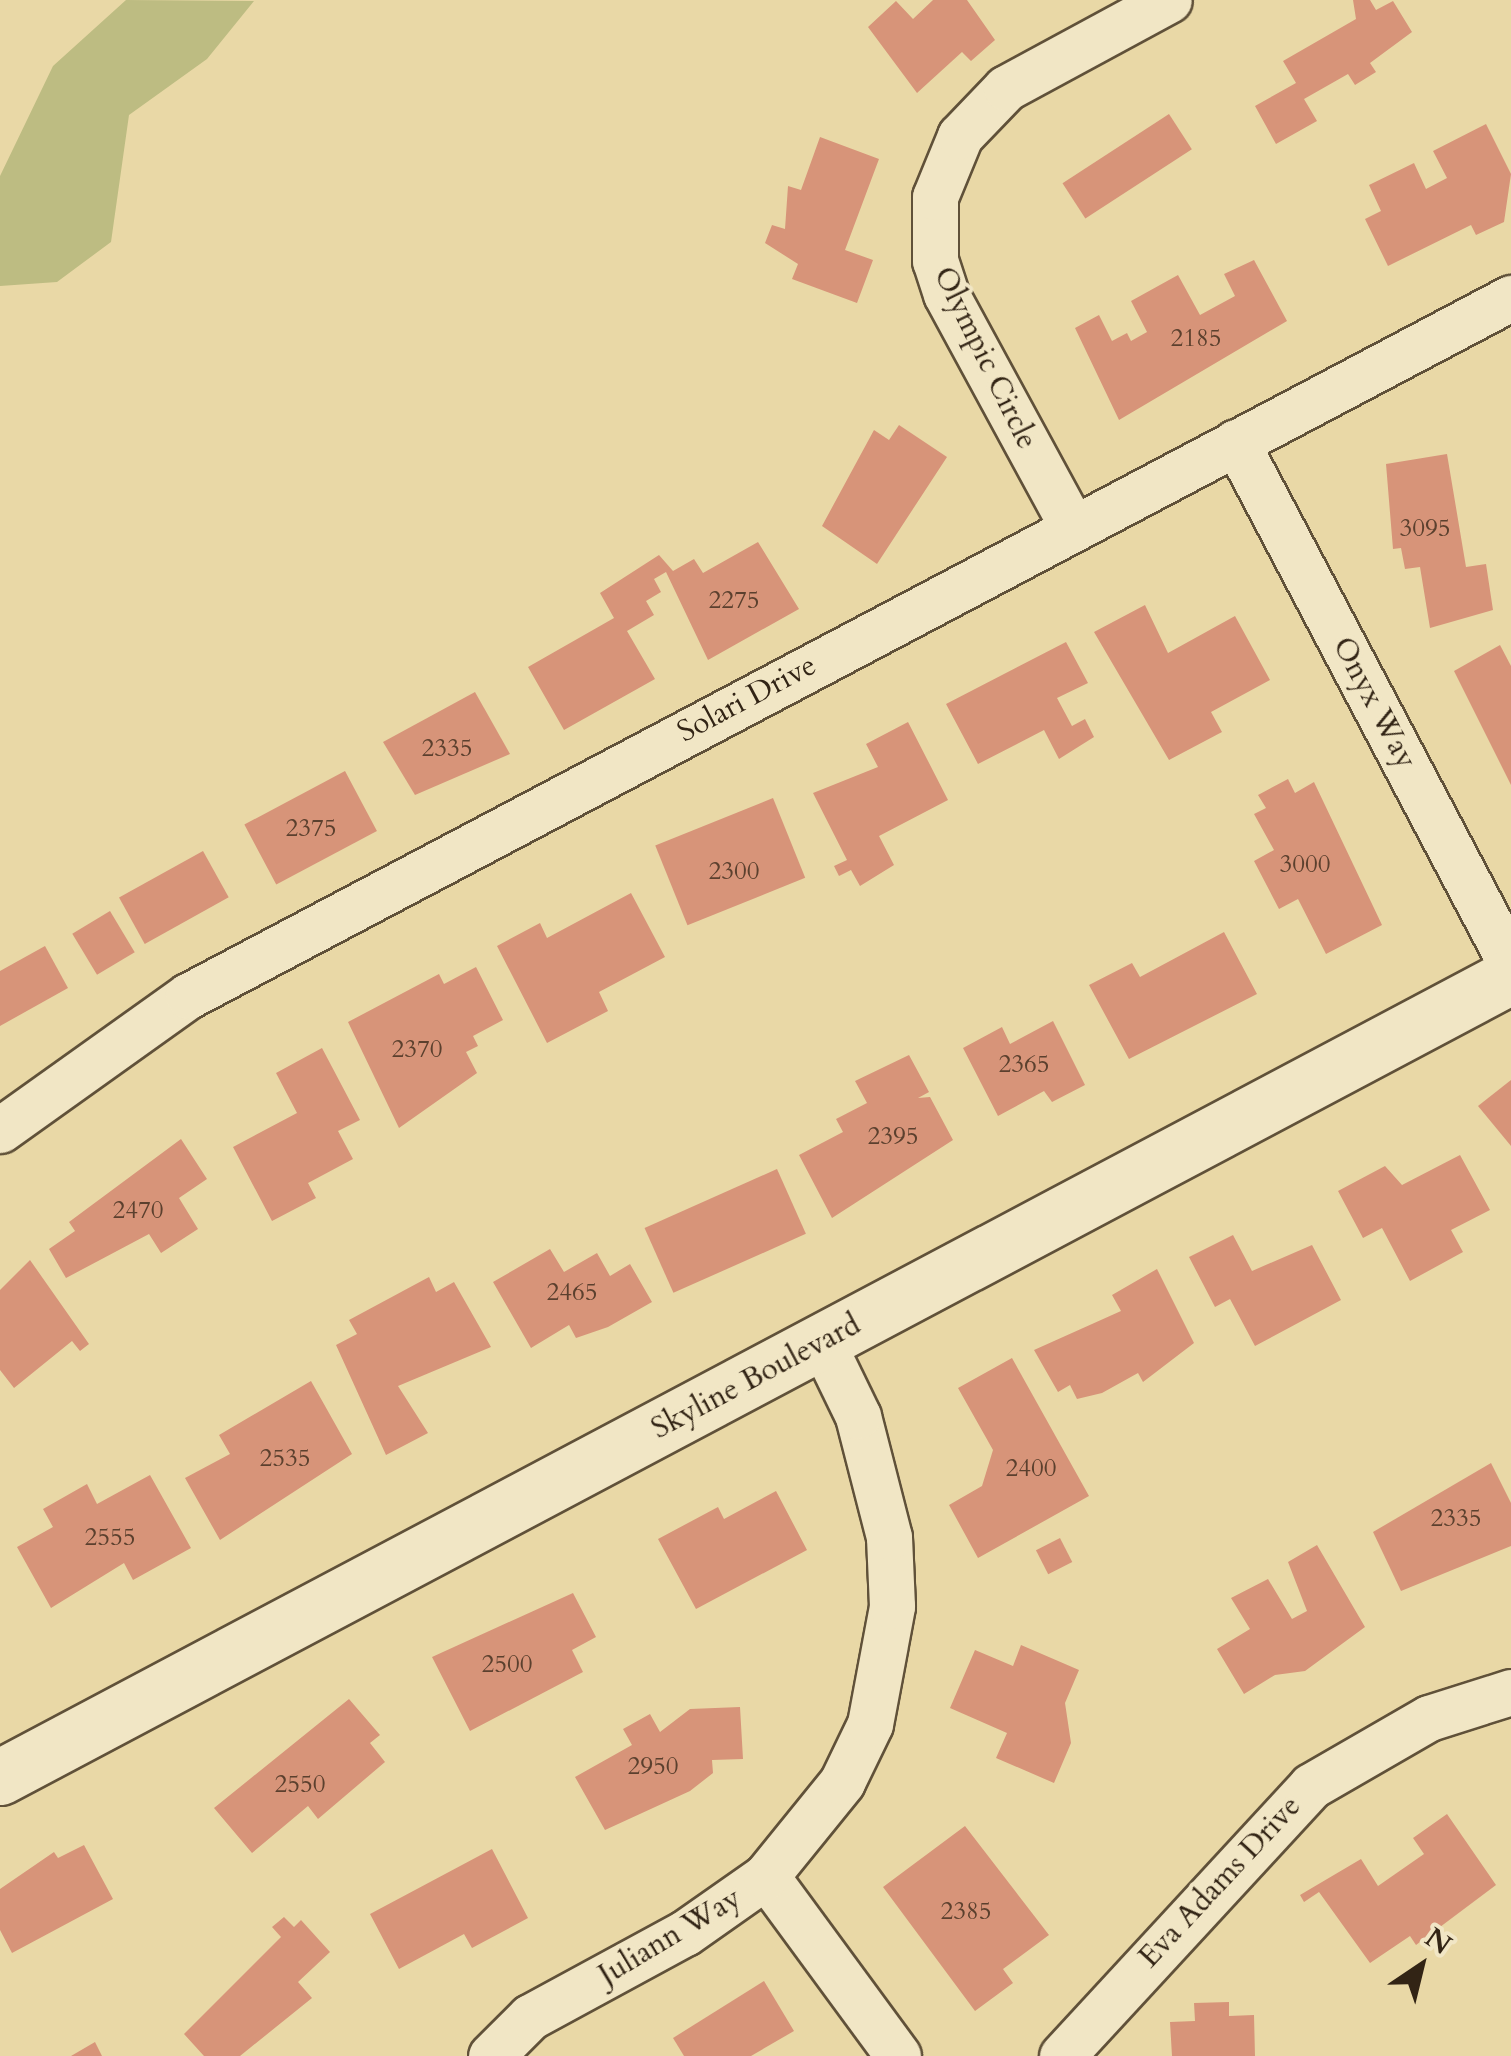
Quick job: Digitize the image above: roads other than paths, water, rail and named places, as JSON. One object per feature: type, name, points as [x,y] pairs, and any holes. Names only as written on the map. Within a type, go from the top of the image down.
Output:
[{"type":"street","name":"Olympic Circle","points":[[1073,528],[946,294],[935,261],[936,197],[960,136],[1006,88],[1170,0]]},
{"type":"street","name":"Solari Drive","points":[[0,1130],[188,996],[1511,298]]},
{"type":"street","name":"Onyx Way","points":[[1236,442],[1511,964]]},
{"type":"street","name":"Skyline Boulevard","points":[[0,1777],[1511,976]]},
{"type":"street","name":"Juliann Way","points":[[491,2056],[530,2016],[710,1918],[766,1876],[842,1782],[870,1724],[892,1606],[878,1474],[822,1342]]},
{"type":"street","name":"Eva Adams Drive","points":[[1062,2056],[1310,1786],[1429,1718],[1511,1692]]},
{"type":"street","points":[[766,1876],[898,2056]]}]
